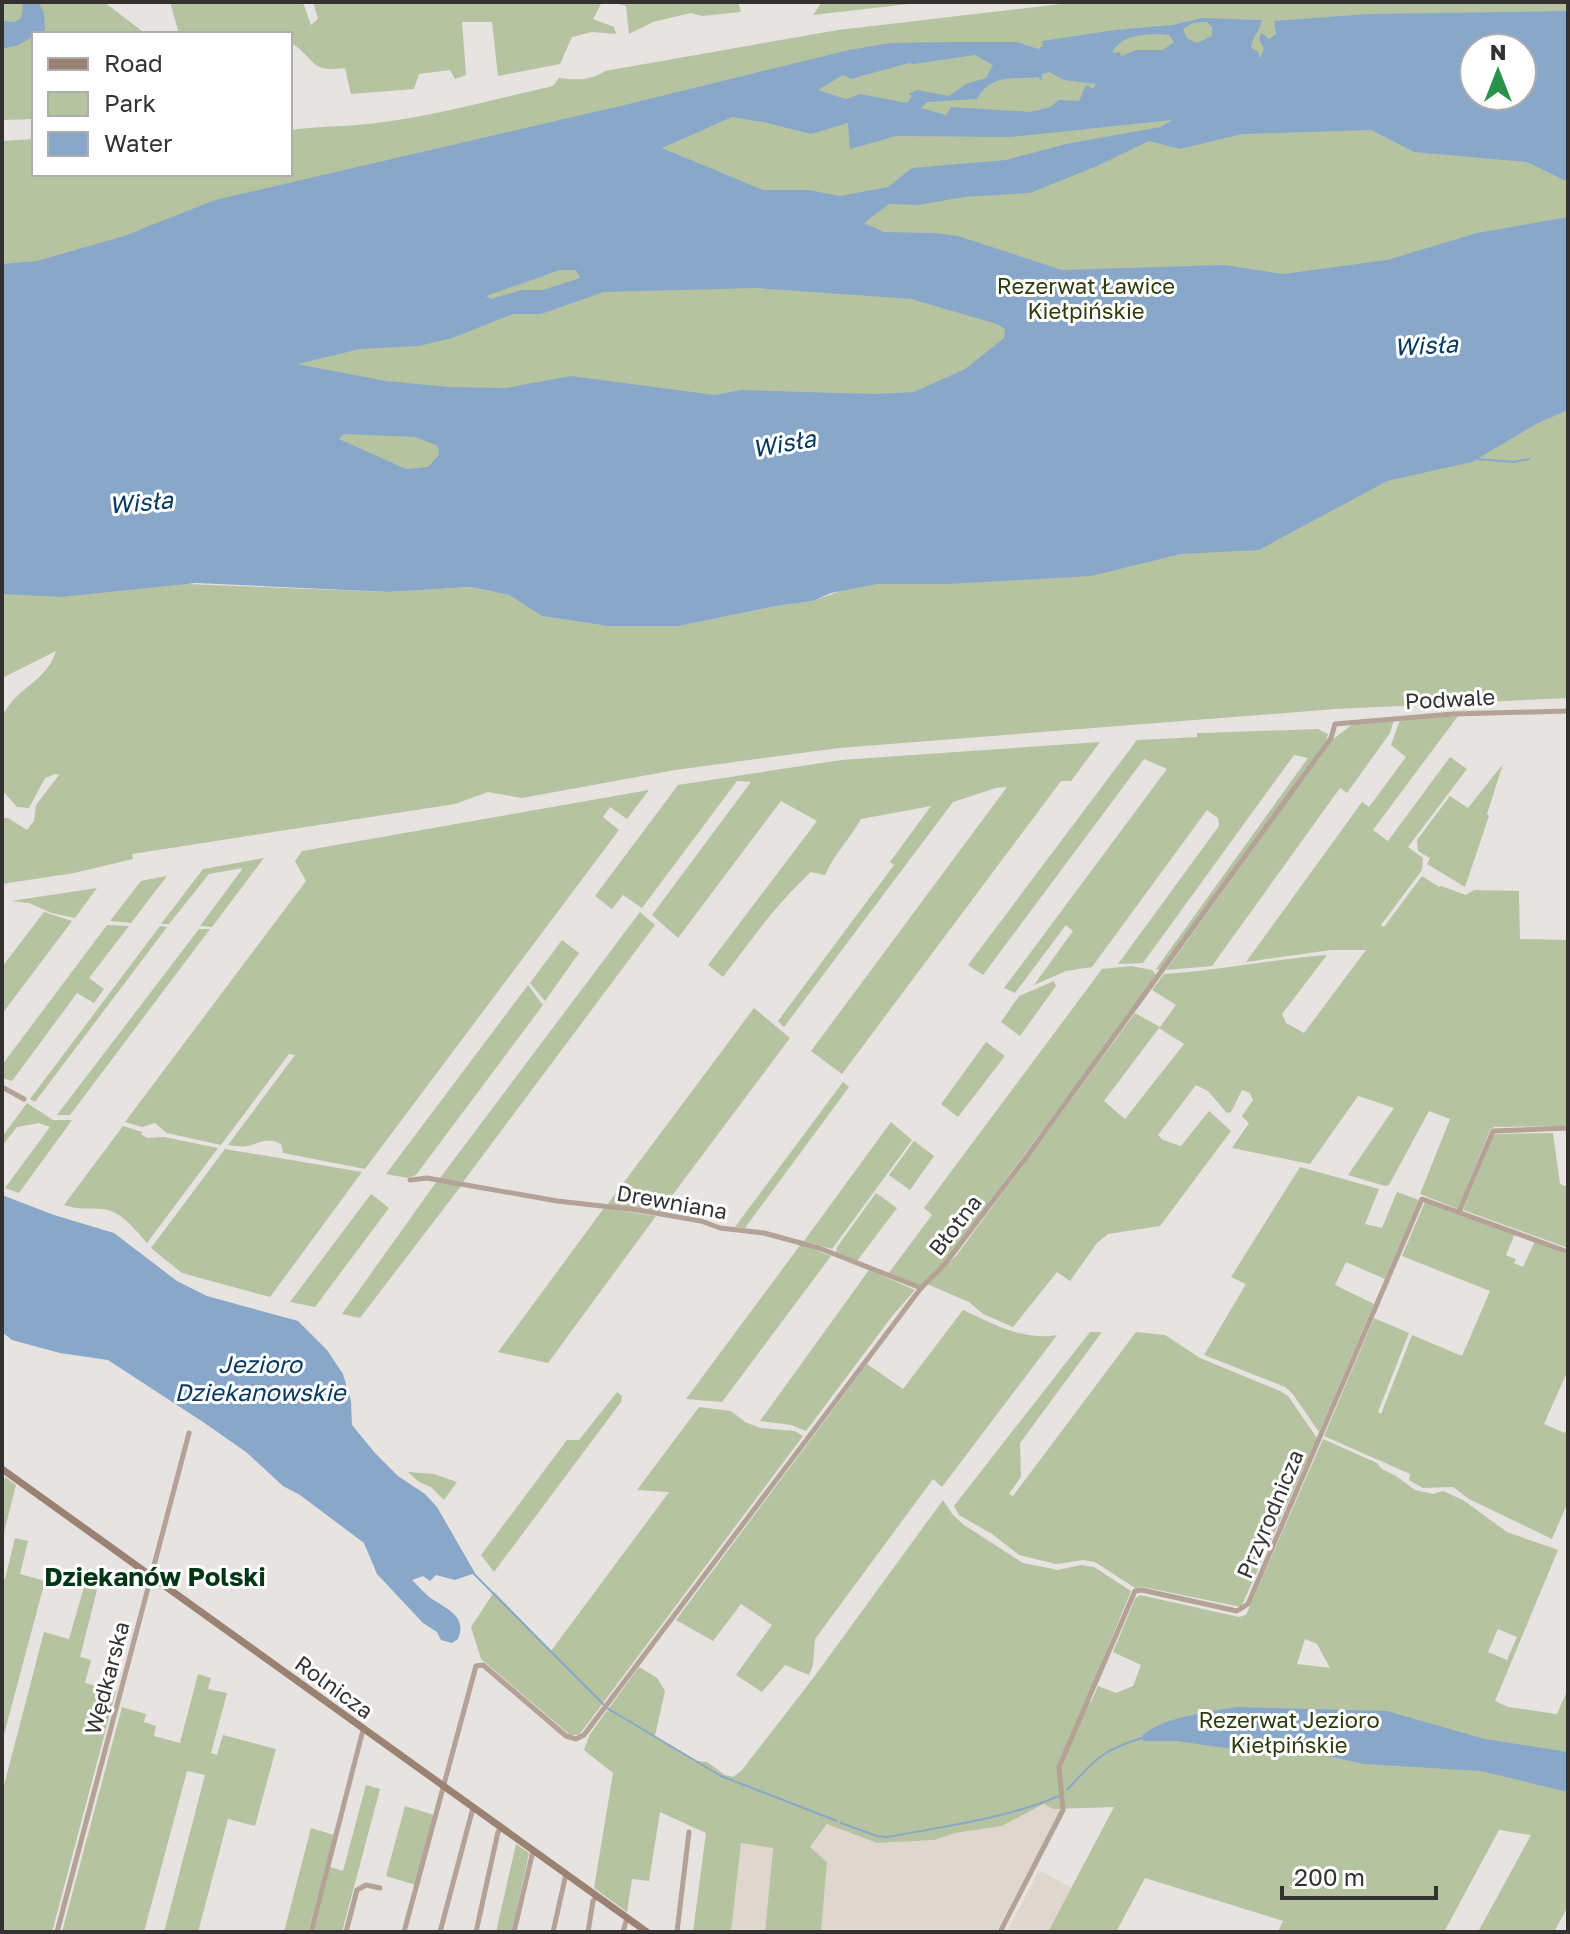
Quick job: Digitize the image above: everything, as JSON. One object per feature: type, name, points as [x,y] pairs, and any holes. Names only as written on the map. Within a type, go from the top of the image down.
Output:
[{"type":"street","name":"Podwale","points":[[1335,724],[1453,714],[1568,711]]},
{"type":"street","name":"Błotna","points":[[443,1787],[479,1664],[566,1736],[576,1739],[584,1735],[921,1288],[954,1252],[1161,975],[1331,738],[1335,724]]},
{"type":"street","points":[[2,1087],[24,1099]]},
{"type":"street","points":[[1568,1128],[1493,1131],[1459,1212],[1568,1252]]},
{"type":"street","name":"Drewniana","points":[[410,1180],[427,1178],[755,1231],[819,1248],[921,1288]]},
{"type":"street","name":"Przyrodnicza","points":[[1000,1932],[1063,1810],[1059,1767],[1135,1591],[1237,1611],[1248,1604],[1422,1199],[1459,1212]]},
{"type":"street","name":"Wędkarska","points":[[57,1932],[189,1433]]},
{"type":"street","name":"Rolnicza","points":[[2,1469],[647,1932]]},
{"type":"street","points":[[311,1932],[363,1730]]},
{"type":"street","points":[[404,1932],[443,1787]]},
{"type":"street","points":[[440,1932],[473,1808]]},
{"type":"street","points":[[476,1932],[498,1832],[502,1828]]},
{"type":"street","points":[[677,1932],[689,1832]]},
{"type":"street","points":[[514,1932],[533,1851]]},
{"type":"street","points":[[553,1932],[566,1874]]},
{"type":"street","points":[[346,1932],[357,1890],[366,1885],[380,1888]]},
{"type":"street","points":[[588,1932],[593,1901],[597,1896]]},
{"type":"street","points":[[623,1932],[627,1918]]},
{"type":"shaded area","points":[[1060,1797],[1062,1810],[996,1932],[821,1932],[827,1862],[809,1847],[828,1824],[877,1843],[935,1840],[955,1833],[1002,1826]]},
{"type":"shaded area","points":[[741,1843],[773,1847],[765,1932],[731,1932]]},
{"type":"shaded area","points":[[1039,1870],[1071,1888],[1048,1932],[1007,1932]]},
{"type":"green space","points":[[2,2],[104,2],[143,32],[32,32],[32,119],[2,120]]},
{"type":"green space","points":[[170,2],[303,2],[311,25],[318,19],[313,2],[602,2],[593,19],[614,27],[616,34],[592,32],[572,37],[560,64],[498,76],[492,22],[462,22],[466,75],[455,79],[450,70],[419,74],[414,89],[351,94],[345,68],[318,66],[292,43],[292,32],[178,32]]},
{"type":"green space","points":[[609,2],[738,2],[741,12],[702,16],[691,13],[653,22],[629,34],[626,6]]},
{"type":"green space","points":[[822,2],[916,2],[917,3],[813,15]]},
{"type":"green space","name":"Rezerwat Ławice Kiełpińskie","points":[[1077,2],[1568,2],[1568,698],[1336,709],[839,748],[675,770],[522,798],[488,792],[455,804],[132,854],[133,859],[74,873],[2,884],[2,818],[8,818],[27,830],[34,821],[36,805],[59,775],[45,778],[29,808],[17,807],[2,790],[4,713],[17,696],[46,670],[56,651],[2,678],[2,141],[32,139],[32,176],[292,176],[292,130],[421,116],[553,86],[559,78],[588,78],[838,30]],"holes":[[[255,551],[846,589],[813,601],[679,626],[607,626],[543,616],[509,595],[471,587],[389,592],[188,584]]]},
{"type":"green space","points":[[1458,716],[1373,830],[1388,841],[1450,757],[1467,769],[1408,847],[1423,858],[1422,870],[1381,925],[1384,927],[1422,876],[1439,887],[1466,895],[1474,890],[1519,891],[1520,939],[1568,940],[1568,1126],[1494,1127],[1490,1130],[1458,1209],[1420,1194],[1450,1119],[1429,1111],[1389,1185],[1385,1186],[1348,1175],[1394,1108],[1358,1096],[1310,1164],[1232,1148],[1249,1123],[1242,1116],[1253,1100],[1250,1093],[1242,1090],[1231,1112],[1227,1113],[1208,1091],[1196,1085],[1158,1135],[1181,1146],[1209,1111],[1231,1131],[1160,1226],[1108,1234],[1097,1243],[1070,1281],[1057,1272],[1013,1327],[983,1314],[969,1302],[927,1284],[956,1256],[1135,1013],[1160,1027],[1176,1005],[1152,990],[1164,974],[1327,955],[1282,1014],[1286,1023],[1304,1033],[1366,950],[1331,950],[1246,962],[1362,802],[1369,807],[1406,757],[1391,745],[1400,720]],"holes":[[[1159,1028],[1184,1044],[1125,1119],[1104,1101]]]},
{"type":"green space","points":[[1394,720],[1390,733],[1347,793],[1340,788],[1212,966],[1166,970],[1332,740],[1353,724]]},
{"type":"green space","points":[[1318,729],[1328,734],[1325,743],[1160,970],[1156,969],[1308,758],[1294,755],[1143,963],[1118,964],[1219,826],[1218,818],[1207,810],[1092,967],[1066,971],[1034,985],[1073,931],[1066,925],[1015,993],[1004,988],[1167,769],[1144,759],[983,975],[968,965],[1137,740],[1197,737],[1197,733]]},
{"type":"green space","points":[[1100,742],[1071,781],[1061,781],[842,1074],[811,1051],[1007,787],[953,802],[784,1027],[778,1021],[894,865],[890,862],[931,806],[861,819],[825,875],[811,872],[787,896],[723,977],[708,965],[817,821],[781,801],[678,938],[652,915],[751,782],[737,781],[642,908],[623,895],[612,909],[595,896],[678,785],[841,760]]},
{"type":"green space","points":[[1503,764],[1465,887],[1427,864],[1430,858],[1418,851],[1417,840],[1450,796],[1468,808]]},
{"type":"green space","points":[[649,790],[627,819],[610,807],[603,817],[619,830],[365,1169],[283,1153],[281,1144],[272,1141],[246,1146],[228,1145],[295,1055],[289,1054],[221,1145],[167,1133],[155,1123],[142,1127],[125,1122],[306,881],[295,861],[302,851]]},
{"type":"green space","points":[[264,858],[212,927],[200,926],[243,868],[209,874],[169,924],[161,924],[203,869]]},
{"type":"green space","points":[[167,876],[131,923],[110,921],[141,881]]},
{"type":"green space","points":[[97,888],[75,918],[29,903],[11,901]]},
{"type":"green space","points":[[44,912],[72,921],[2,1014],[2,967]]},
{"type":"green space","points":[[640,912],[655,925],[463,1182],[440,1178]]},
{"type":"green space","points":[[107,925],[129,926],[89,978],[104,989],[94,1003],[77,993],[12,1081],[2,1078],[2,1065]]},
{"type":"green space","points":[[160,926],[167,927],[35,1102],[30,1099]]},
{"type":"green space","points":[[199,929],[210,929],[70,1115],[57,1115]]},
{"type":"green space","points":[[562,940],[579,953],[545,1001],[530,983]]},
{"type":"green space","points":[[1131,966],[1152,970],[1157,976],[940,1268],[921,1287],[888,1274],[932,1215],[924,1208],[1102,969]]},
{"type":"green space","points":[[1054,981],[1056,986],[1020,1036],[1001,1022],[1019,996]]},
{"type":"green space","points":[[528,985],[543,1005],[416,1175],[408,1178],[386,1174]]},
{"type":"green space","points":[[754,1008],[790,1038],[659,1213],[607,1205]]},
{"type":"green space","points":[[986,1042],[1005,1056],[958,1117],[941,1104]]},
{"type":"green space","points":[[843,1082],[849,1087],[745,1228],[735,1227]]},
{"type":"green space","points":[[27,1103],[53,1120],[72,1120],[19,1193],[5,1188],[50,1127],[39,1123],[17,1127],[2,1146],[2,1137]]},
{"type":"green space","points":[[891,1122],[912,1140],[832,1249],[804,1241]]},
{"type":"green space","points":[[123,1126],[142,1132],[147,1138],[164,1137],[218,1148],[147,1243],[127,1222],[109,1210],[64,1205]]},
{"type":"green space","points":[[1553,1133],[1560,1184],[1568,1187],[1568,1248],[1463,1210],[1494,1134]]},
{"type":"green space","points":[[914,1141],[934,1156],[910,1190],[889,1175]]},
{"type":"green space","points":[[225,1149],[362,1172],[270,1297],[182,1273],[151,1248]]},
{"type":"green space","points":[[1300,1167],[1379,1189],[1365,1224],[1382,1228],[1397,1192],[1419,1200],[1385,1279],[1346,1262],[1335,1285],[1374,1304],[1319,1432],[1285,1387],[1204,1355],[1246,1284],[1231,1277]]},
{"type":"green space","points":[[437,1181],[461,1186],[360,1318],[342,1314]]},
{"type":"green space","points":[[876,1193],[897,1208],[857,1261],[836,1252],[837,1247]]},
{"type":"green space","points":[[371,1194],[389,1208],[315,1307],[290,1302]]},
{"type":"green space","points":[[1425,1202],[1515,1234],[1506,1255],[1516,1259],[1514,1263],[1523,1267],[1535,1241],[1568,1255],[1568,1370],[1544,1424],[1565,1433],[1568,1427],[1568,1502],[1552,1539],[1469,1499],[1453,1487],[1423,1488],[1409,1480],[1410,1474],[1324,1436],[1374,1318],[1409,1333],[1378,1412],[1381,1414],[1412,1335],[1462,1356],[1490,1291],[1402,1256]]},
{"type":"green space","points":[[604,1208],[656,1216],[548,1363],[498,1352]]},
{"type":"green space","points":[[801,1244],[831,1256],[722,1402],[686,1399]]},
{"type":"green space","points":[[869,1270],[915,1290],[806,1431],[791,1425],[760,1421]]},
{"type":"green space","points":[[963,1310],[1020,1333],[1057,1335],[942,1487],[933,1479],[815,1639],[809,1675],[785,1665],[762,1692],[736,1675],[772,1625],[741,1604],[713,1641],[676,1620],[867,1364],[903,1389]]},
{"type":"green space","points":[[1090,1332],[1102,1332],[1020,1443],[1021,1477],[1009,1494],[1013,1496],[1136,1332],[1165,1335],[1200,1358],[1280,1391],[1288,1396],[1317,1438],[1241,1607],[1135,1588],[1095,1562],[1083,1560],[1056,1564],[1019,1555],[992,1534],[959,1515],[954,1506]]},
{"type":"green space","points":[[617,1392],[622,1396],[621,1402],[494,1572],[481,1555],[567,1440],[579,1440]]},
{"type":"green space","points":[[699,1407],[731,1411],[745,1422],[760,1428],[795,1431],[803,1436],[579,1735],[570,1735],[481,1659],[471,1627],[494,1592],[551,1651],[669,1492],[637,1490]]},
{"type":"green space","name":"Rezerwat Jezioro Kiełpińskie","points":[[1323,1439],[1377,1463],[1415,1490],[1433,1494],[1443,1491],[1463,1500],[1507,1532],[1558,1550],[1495,1701],[1508,1707],[1557,1714],[1568,1689],[1568,1906],[1554,1932],[1478,1932],[1531,1835],[1499,1830],[1444,1932],[1278,1932],[1283,1921],[1145,1878],[1116,1932],[1048,1932],[1114,1807],[1053,1809],[1044,1804],[1002,1826],[955,1833],[935,1840],[877,1843],[827,1824],[810,1847],[827,1862],[821,1932],[765,1932],[773,1848],[741,1843],[731,1932],[693,1932],[706,1833],[660,1812],[649,1881],[632,1879],[627,1912],[594,1888],[613,1773],[584,1750],[590,1734],[639,1667],[657,1678],[665,1691],[655,1736],[695,1761],[707,1762],[733,1777],[742,1770],[814,1677],[943,1500],[964,1525],[1023,1563],[1058,1570],[1081,1565],[1094,1567],[1131,1591],[1084,1705],[1091,1702],[1098,1686],[1116,1693],[1133,1686],[1141,1665],[1113,1652],[1135,1599],[1140,1595],[1239,1617],[1246,1615]],"holes":[[[1498,1629],[1517,1637],[1507,1660],[1488,1652]],[[1305,1639],[1317,1644],[1330,1668],[1297,1664]]]},
{"type":"green space","points":[[408,1472],[434,1474],[457,1482],[444,1500]]},
{"type":"green space","points":[[5,1477],[16,1485],[2,1540],[2,1488]]},
{"type":"green space","points":[[15,1538],[28,1541],[20,1574],[45,1581],[2,1742],[2,1579],[5,1579]]},
{"type":"green space","points":[[84,1587],[97,1590],[80,1657],[91,1660],[85,1683],[116,1691],[52,1932],[2,1932],[2,1793],[44,1632],[69,1639]]},
{"type":"green space","points":[[198,1674],[211,1678],[208,1689],[227,1693],[211,1753],[217,1755],[223,1735],[276,1749],[255,1826],[228,1819],[198,1932],[164,1932],[205,1775],[187,1771],[144,1932],[62,1932],[122,1707],[146,1714],[144,1722],[156,1726],[154,1736],[180,1743]]},
{"type":"green space","points":[[366,1785],[380,1789],[342,1932],[313,1932],[330,1867],[343,1871]]},
{"type":"green space","points":[[405,1806],[434,1815],[416,1885],[386,1876]]},
{"type":"green space","points":[[311,1828],[334,1835],[308,1932],[284,1932]]},
{"type":"green space","points":[[516,1844],[529,1853],[512,1932],[496,1932]]},
{"type":"water","points":[[21,2],[38,2],[44,12],[45,30],[32,32],[32,37],[2,49],[2,21],[15,22],[21,18]]},
{"type":"water","name":"Rezerwat Ławice Kiełpińskie","points":[[1568,11],[1568,182],[1527,162],[1414,152],[1371,130],[1242,134],[1180,149],[1149,141],[1030,193],[964,197],[919,205],[889,204],[864,223],[884,232],[958,236],[1062,270],[1224,265],[1283,274],[1387,260],[1477,233],[1568,217],[1568,410],[1536,424],[1472,462],[1387,481],[1259,550],[1181,554],[1091,576],[947,584],[877,584],[831,593],[813,601],[679,626],[607,626],[542,616],[509,595],[471,587],[389,592],[196,583],[61,597],[2,594],[2,264],[37,261],[124,236],[215,200],[849,50],[890,43],[953,42],[1017,42],[1038,49],[1043,46],[1042,41],[1172,25],[1202,18],[1262,20],[1251,48],[1259,52],[1259,59],[1264,49],[1260,36],[1262,33],[1269,39],[1276,34],[1274,21],[1368,14]],"holes":[[[1207,22],[1212,27],[1212,36],[1197,43],[1187,38],[1183,29],[1193,23]],[[1169,35],[1174,42],[1163,50],[1136,50],[1121,56],[1120,52],[1112,53],[1126,39]],[[975,55],[993,65],[986,78],[966,84],[949,96],[917,90],[909,94],[912,96],[907,103],[860,94],[846,99],[818,90],[843,75],[851,79],[914,64]],[[1049,72],[1064,80],[1096,84],[1093,89],[1086,85],[1079,101],[1059,100],[1050,107],[1030,112],[951,107],[946,115],[921,108],[927,102],[977,99],[989,85],[1004,79],[1038,77],[1042,81],[1042,74]],[[732,117],[811,134],[848,123],[850,149],[896,136],[1011,137],[1172,120],[1161,127],[1066,144],[1006,160],[912,168],[888,187],[840,196],[809,190],[763,190],[662,148]],[[560,270],[576,270],[580,278],[543,290],[521,290],[491,299],[486,296]],[[756,288],[911,299],[1005,329],[1004,338],[965,369],[914,392],[875,394],[741,390],[715,395],[571,376],[505,388],[449,387],[386,381],[297,364],[360,349],[419,346],[452,338],[513,314],[541,314],[604,292]],[[344,434],[415,437],[438,446],[439,455],[428,467],[406,469],[339,439]]]},
{"type":"water","name":"Jezioro Dziekanowskie","points":[[2,1195],[114,1233],[177,1281],[207,1296],[298,1321],[327,1350],[343,1374],[351,1401],[352,1425],[398,1476],[425,1494],[437,1507],[475,1573],[455,1580],[436,1575],[430,1581],[423,1576],[412,1580],[429,1597],[455,1615],[460,1625],[458,1639],[452,1643],[441,1640],[437,1632],[423,1623],[377,1574],[364,1543],[300,1495],[283,1486],[246,1452],[203,1422],[108,1360],[60,1353],[12,1340],[2,1332]]},
{"type":"water","points":[[1237,1707],[1387,1711],[1485,1739],[1568,1752],[1568,1792],[1481,1771],[1364,1764],[1291,1748],[1260,1753],[1177,1741],[1143,1741],[1142,1736],[1160,1724]]},
{"type":"waterway","points":[[1477,459],[1514,462],[1529,459]]},
{"type":"waterway","points":[[472,1572],[603,1704]]},
{"type":"waterway","points":[[607,1708],[721,1776],[837,1821]]},
{"type":"waterway","points":[[1067,1790],[1100,1757],[1142,1738]]},
{"type":"waterway","points":[[841,1823],[888,1837],[996,1816],[1059,1796]]},
{"type":"district","name":"Dziekanów Polski","points":[[155,1577]]},
{"type":"water label","name":"Wisła","points":[[1426,346]]},
{"type":"water label","name":"Wisła","points":[[784,444]]},
{"type":"water label","name":"Wisła","points":[[141,503]]}]
